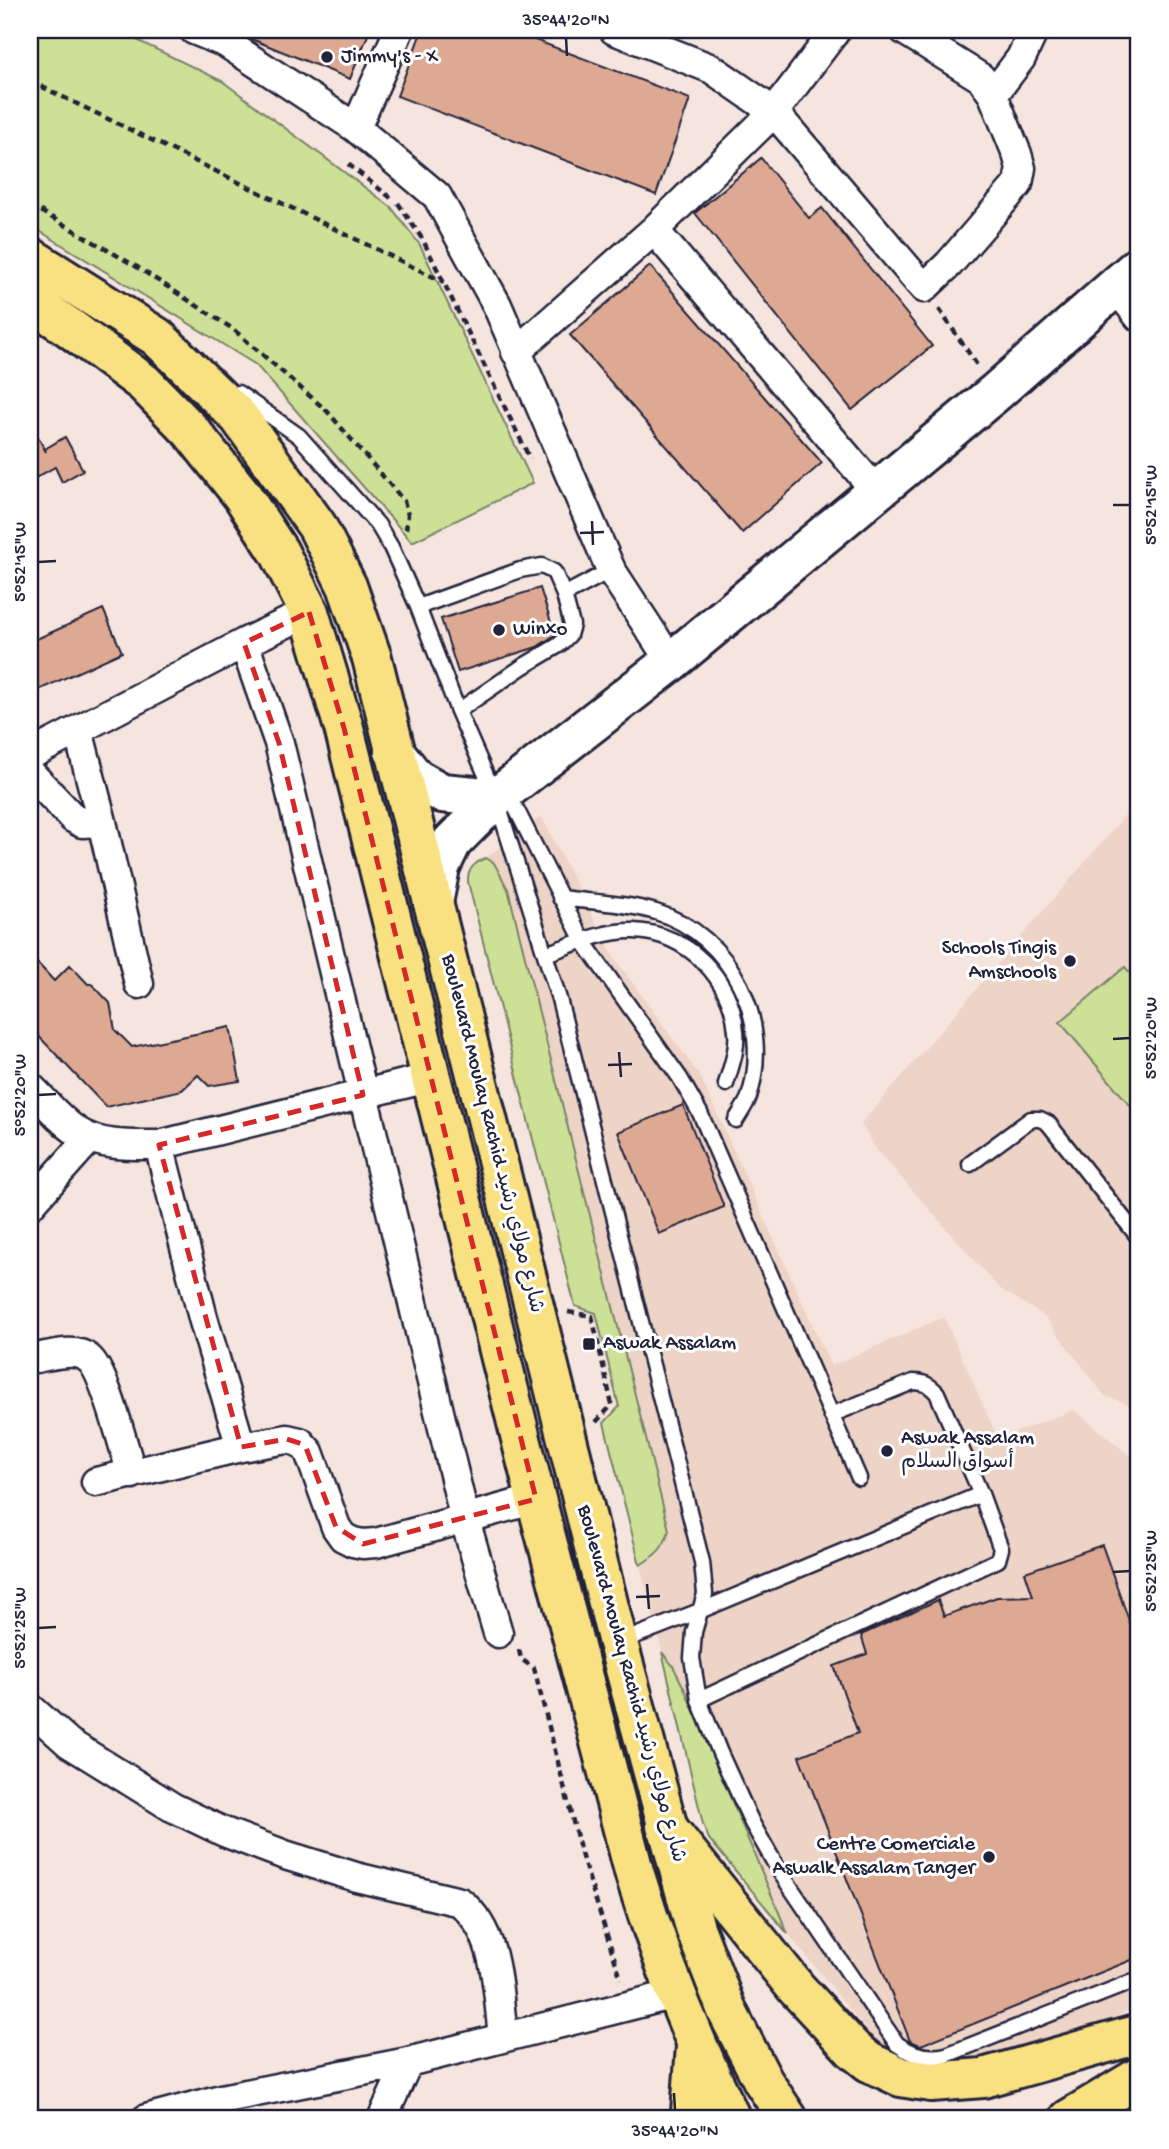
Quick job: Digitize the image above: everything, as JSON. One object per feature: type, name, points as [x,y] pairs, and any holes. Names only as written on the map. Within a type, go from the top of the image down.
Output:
[{"type":"main road","name":"Boulevard Moulay Rachid شارع مولاي رشيد","points":[[30,257],[157,337],[239,417],[317,526],[347,586],[372,658],[666,1826],[707,1963],[739,2035],[763,2081],[788,2119]]},
{"type":"main road","name":"Boulevard Moulay Rachid شارع مولاي رشيد","points":[[30,301],[144,383],[191,431],[242,495],[278,552],[309,612],[344,728],[536,1499],[635,1875],[675,1994],[731,2119]]},
{"type":"main road","points":[[666,1826],[797,1989],[840,2036],[869,2062],[901,2077],[931,2082],[982,2078],[1139,2034]]},
{"type":"main road","points":[[693,2119],[691,2112],[696,2046]]},
{"type":"main road","points":[[1086,2113],[1139,2077]]},
{"type":"street","points":[[194,30],[229,36],[356,128],[437,196],[497,305],[611,570],[671,662]]},
{"type":"street","points":[[356,128],[400,30]]},
{"type":"street","points":[[614,30],[712,69],[774,112],[925,288],[1018,184],[1021,168],[992,95],[981,78],[904,30]]},
{"type":"street","points":[[516,352],[654,229],[774,112],[836,30]]},
{"type":"street","points":[[992,95],[1021,58],[1034,30]]},
{"type":"street","points":[[654,229],[876,491]]},
{"type":"street","points":[[433,903],[440,867],[452,842],[501,794],[671,662],[996,392],[1127,276],[1139,317]]},
{"type":"street","points":[[30,755],[309,612]]},
{"type":"street","points":[[244,643],[279,743],[465,1520],[498,1633]]},
{"type":"street","points":[[78,730],[139,985]]},
{"type":"street","points":[[394,751],[415,778],[442,793],[501,794]]},
{"type":"street","points":[[30,773],[73,818],[82,823],[102,822]]},
{"type":"street","points":[[30,1087],[71,1126],[90,1138],[123,1145],[159,1145],[432,1077]]},
{"type":"street","points":[[30,1205],[90,1138]]},
{"type":"street","points":[[159,1145],[203,1318],[241,1447]]},
{"type":"street","points":[[35,1358],[70,1353],[88,1357],[103,1383],[132,1474]]},
{"type":"street","points":[[96,1482],[241,1447],[287,1439],[305,1445],[315,1465],[336,1527],[343,1537],[363,1544],[465,1520],[536,1499]]},
{"type":"street","points":[[30,1708],[69,1743],[172,1807],[224,1832],[285,1855],[345,1873],[460,1902],[473,1913],[484,1930],[492,1955],[503,2036]]},
{"type":"street","points":[[146,2119],[221,2099],[408,2062],[675,1994]]},
{"type":"street","points":[[382,2119],[408,2062]]},
{"type":"lane","points":[[157,337],[299,436],[378,525],[418,607],[458,711],[501,794],[583,941],[680,1078],[695,1104],[859,1478]]},
{"type":"lane","points":[[418,607],[520,570],[542,566],[554,572],[564,595],[572,625],[569,635],[559,645],[458,711]]},
{"type":"lane","points":[[564,595],[611,570]]},
{"type":"lane","points":[[501,794],[546,954],[705,1578],[702,1610],[694,1632],[692,1658],[699,1700],[729,1775],[778,1869],[897,2044],[924,2056],[937,2057],[946,2054],[1139,1979]]},
{"type":"lane","points":[[560,898],[657,912],[687,926],[734,972],[748,1001],[755,1034],[756,1056],[748,1099],[736,1120]]},
{"type":"lane","points":[[546,954],[608,933],[635,931],[660,935],[684,946],[705,962],[721,983],[732,1007],[737,1033],[734,1059],[726,1084]]},
{"type":"lane","points":[[970,1164],[1031,1119],[1040,1119],[1048,1123],[1139,1238]]},
{"type":"lane","points":[[699,1700],[998,1560],[1001,1549],[981,1494],[937,1393],[931,1387],[922,1382],[913,1382],[831,1415]]},
{"type":"lane","points":[[618,1643],[981,1494]]},
{"type":"path","points":[[30,81],[444,282]]},
{"type":"path","points":[[348,164],[401,205],[423,240],[532,465]]},
{"type":"path","points":[[30,205],[137,267],[233,329],[327,411],[404,501],[408,515],[405,533],[391,547]]},
{"type":"path","points":[[925,288],[996,392]]},
{"type":"highlighted area","points":[[309,612],[344,728],[536,1499],[363,1544],[336,1527],[305,1445],[287,1439],[241,1447],[159,1145],[363,1095],[279,743],[244,643]]},
{"type":"shaded area","name":"Schools Tingis Amschools","points":[[1139,799],[1139,1404],[1136,1407],[1105,1396],[1044,1316],[999,1288],[876,1149],[861,1124]]},
{"type":"shaded area","name":"Aswak Assalam أسواق السلام","points":[[541,816],[613,956],[700,1076],[831,1366],[944,1317],[998,1439],[1074,1410],[1139,1463],[1139,2005],[1090,2030],[952,2071],[887,2055],[788,1934],[685,1690],[673,1666],[662,1652],[640,1565],[657,1555],[665,1545],[669,1530],[508,889],[494,863],[486,858]]},
{"type":"green space","points":[[30,30],[116,30],[222,81],[391,207],[420,245],[533,483],[412,542],[256,365],[30,225]]},
{"type":"green space","points":[[486,858],[494,863],[508,889],[669,1530],[659,1551],[640,1565],[604,1423],[619,1407],[596,1313],[575,1306],[468,882],[472,867]]},
{"type":"green space","points":[[1125,967],[1139,984],[1139,1116],[1060,1022]]},
{"type":"green space","points":[[662,1652],[673,1666],[685,1690],[788,1934],[709,1839],[703,1824]]},
{"type":"building","name":"Jimmy's - X","points":[[236,30],[370,30],[350,79],[249,38]]},
{"type":"building","points":[[422,30],[509,30],[690,99],[656,195],[397,96]]},
{"type":"building","points":[[761,158],[809,218],[822,208],[932,346],[852,410],[695,213]]},
{"type":"building","points":[[650,266],[822,463],[742,533],[570,335]]},
{"type":"building","points":[[30,422],[46,452],[45,449],[65,437],[83,470],[62,482],[55,467],[30,481]]},
{"type":"building","name":"Winxo","points":[[540,588],[555,635],[537,647],[458,672],[441,619]]},
{"type":"building","points":[[103,609],[122,652],[30,694],[30,642]]},
{"type":"building","points":[[30,955],[54,981],[70,965],[88,984],[92,984],[110,1003],[115,1030],[132,1047],[230,1027],[240,1081],[209,1086],[198,1075],[182,1090],[106,1107],[30,1027]]},
{"type":"building","points":[[683,1105],[724,1207],[659,1234],[618,1132]]},
{"type":"building","name":"Centre Comerciale Aswalk Assalam Tanger","points":[[1102,1545],[1131,1626],[1139,1623],[1139,1957],[921,2045],[910,2041],[799,1756],[858,1733],[834,1666],[867,1654],[861,1635],[938,1600],[944,1616],[997,1597],[1033,1596],[1025,1572]]},
{"type":"place","name":"Jimmy's - X","points":[[327,57]]},
{"type":"place","name":"Winxo","points":[[499,630]]},
{"type":"place","name":"Schools Tingis Amschools","points":[[1070,961]]},
{"type":"place","name":"Aswak Assalam","points":[[589,1344]]},
{"type":"place","name":"Aswak Assalam أسواق السلام","points":[[887,1451]]},
{"type":"place","name":"Centre Comerciale Aswalk Assalam Tanger","points":[[989,1857]]}]
